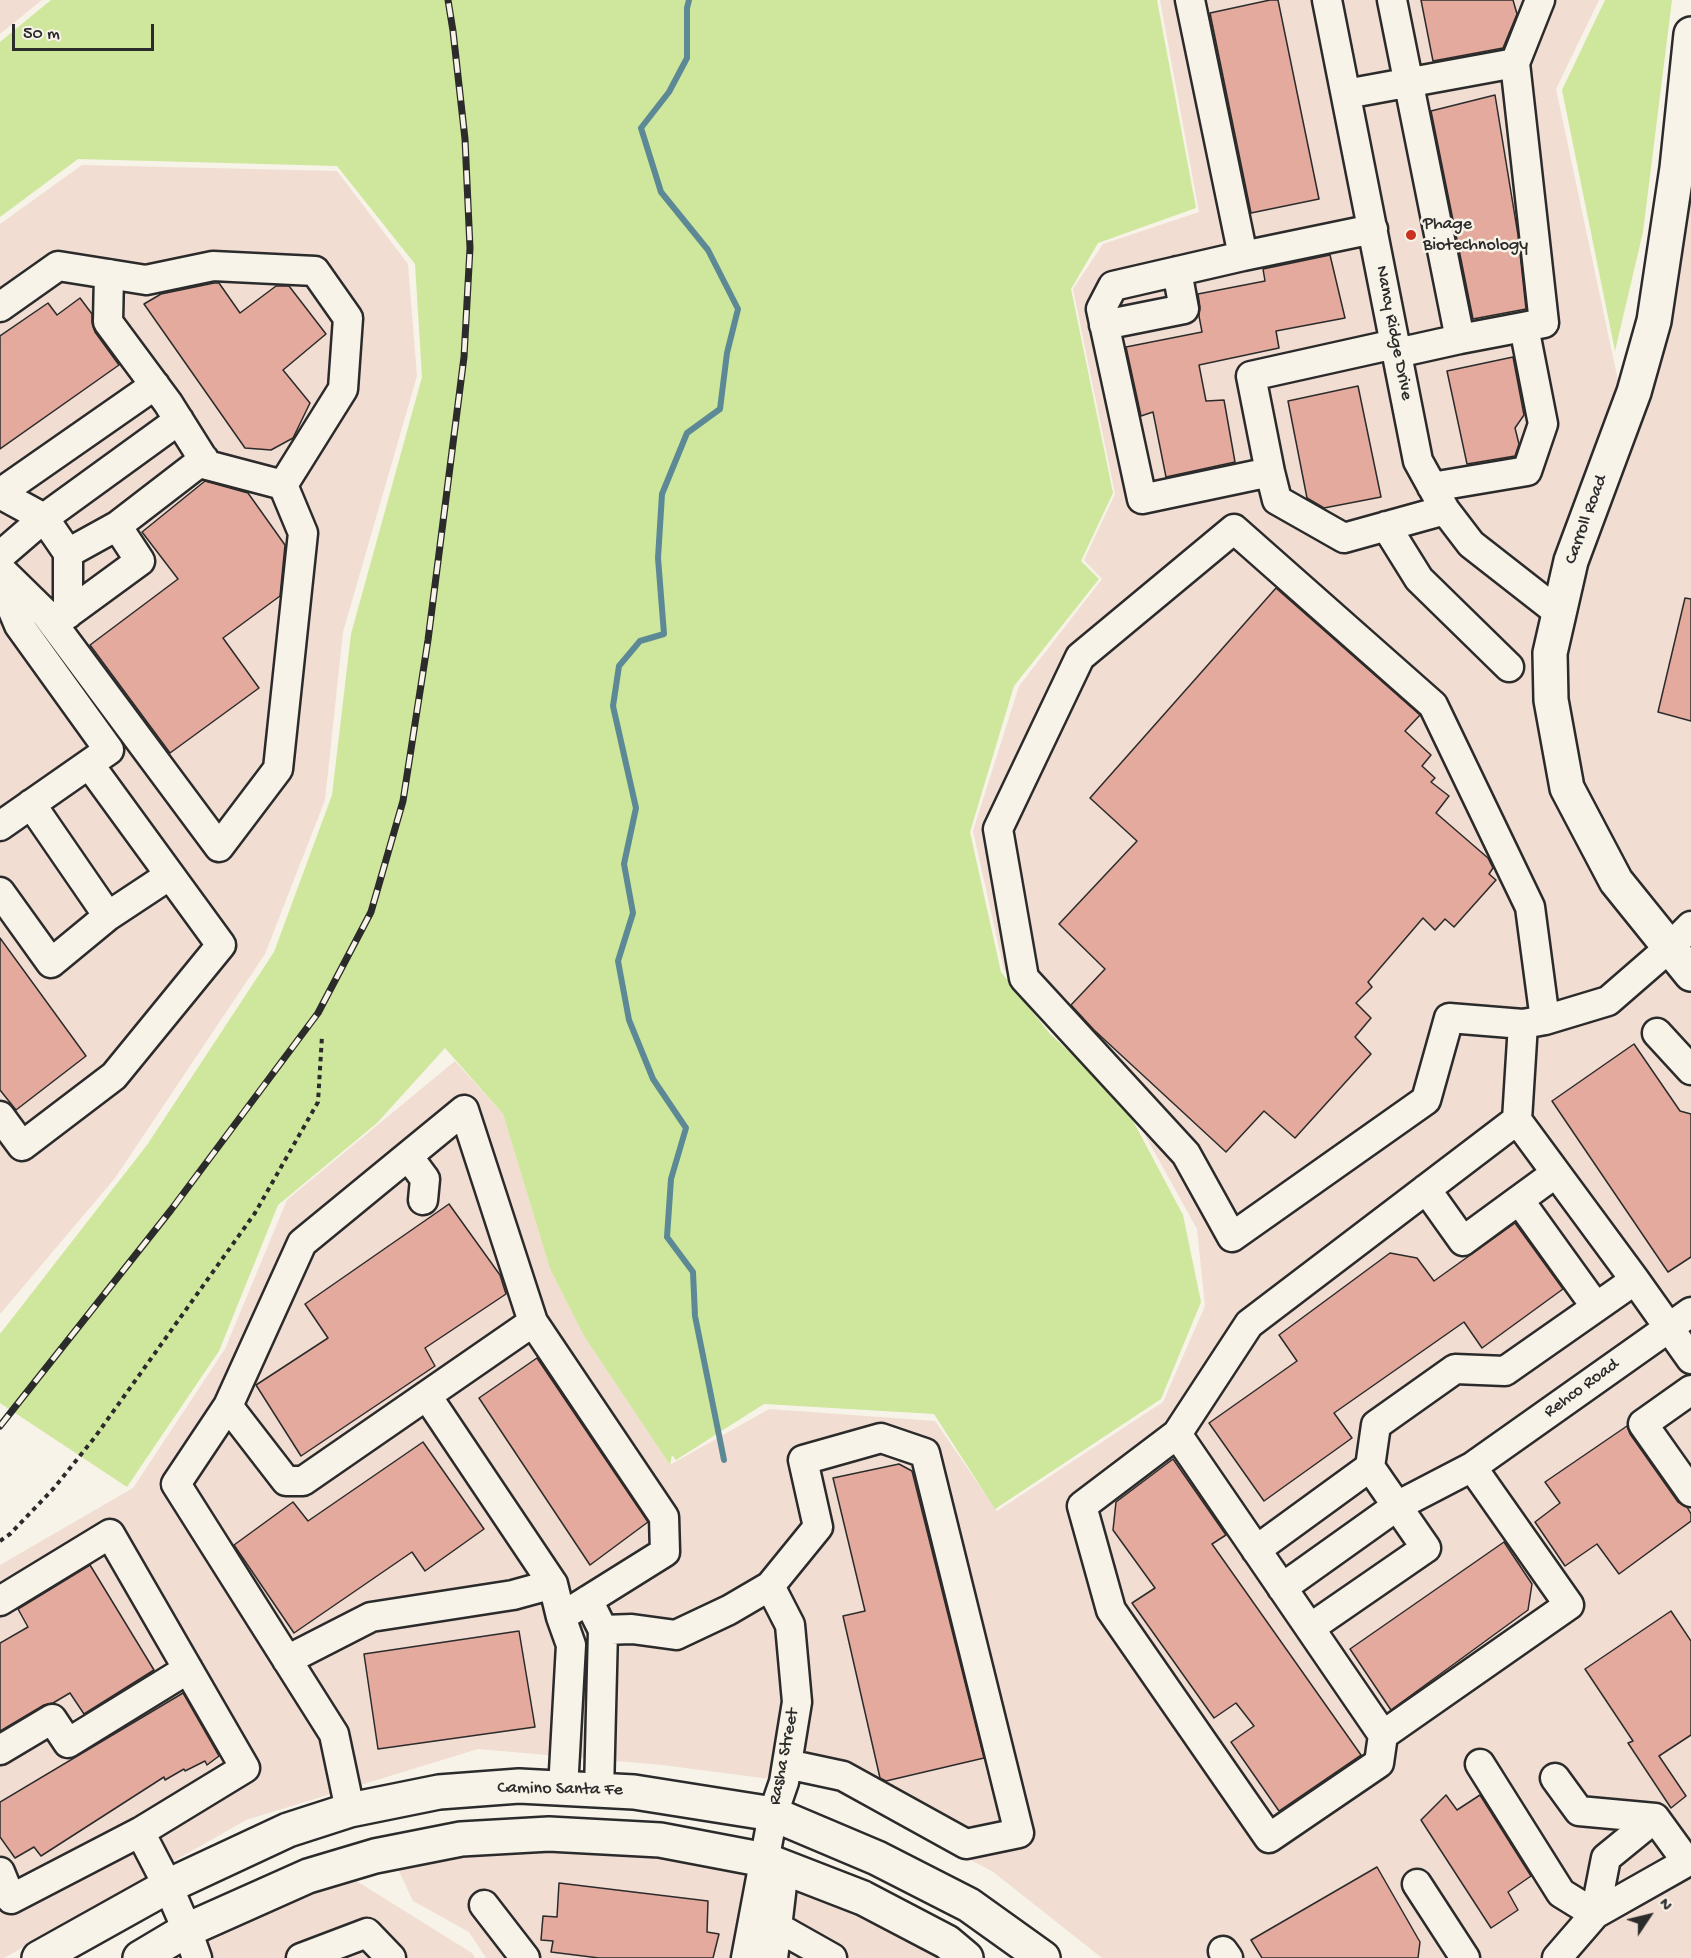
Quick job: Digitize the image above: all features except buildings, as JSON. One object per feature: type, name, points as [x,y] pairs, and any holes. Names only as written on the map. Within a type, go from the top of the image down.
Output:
[{"type":"main road","name":"Carroll Road","points":[[1691,34],[1684,168],[1654,321],[1634,392],[1571,561],[1550,653],[1551,700],[1567,788],[1616,881],[1680,937],[1691,974]]},
{"type":"main road","name":"Camino Santa Fe","points":[[39,1958],[168,1886],[288,1830],[351,1810],[439,1792],[519,1786],[634,1792],[773,1814],[877,1858],[969,1905],[1043,1958]]},
{"type":"main road","points":[[140,1958],[192,1944],[308,1876],[375,1856],[461,1839],[549,1834],[660,1840],[774,1864],[863,1898],[947,1942],[966,1958]]},
{"type":"street","points":[[1190,0],[1243,256]]},
{"type":"street","name":"Nancy Ridge Drive","points":[[1327,0],[1418,461],[1439,498],[1471,544],[1558,612]]},
{"type":"street","points":[[1392,0],[1460,339]]},
{"type":"street","points":[[1524,327],[1543,424],[1527,471],[1439,498],[1386,526],[1344,538],[1277,500],[1251,376],[1544,323],[1515,63],[1540,0]]},
{"type":"street","points":[[1346,94],[1515,63]]},
{"type":"street","points":[[1270,472],[1142,499],[1101,309],[1113,286],[1373,229]]},
{"type":"street","points":[[0,307],[58,266],[146,280],[213,266],[315,271],[348,318],[343,389],[283,485]]},
{"type":"street","points":[[1104,325],[1184,309],[1177,271]]},
{"type":"street","points":[[109,274],[108,322],[155,385],[207,465],[283,485]]},
{"type":"street","points":[[61,619],[68,553],[44,518],[0,494],[155,385]]},
{"type":"street","points":[[0,556],[44,518],[179,420]]},
{"type":"street","points":[[68,553],[117,526],[204,459]]},
{"type":"street","points":[[0,569],[45,612],[61,619],[219,846],[278,769],[303,533],[283,485]]},
{"type":"street","points":[[61,619],[140,561],[117,526]]},
{"type":"street","points":[[1386,526],[1419,579],[1509,667]]},
{"type":"street","points":[[1177,1434],[1383,1735],[1379,1763],[1269,1838],[1111,1610],[1082,1506],[1177,1434],[1248,1324],[1517,1120],[1534,1022],[1530,907],[1433,705],[1234,529],[1080,657],[998,829],[1024,978],[1186,1154],[1232,1237],[1426,1100],[1449,1018],[1534,1022],[1608,1001],[1680,937]]},
{"type":"street","points":[[0,580],[19,625],[109,750],[0,826]]},
{"type":"street","points":[[0,1116],[22,1146],[114,1076],[221,945],[89,764]]},
{"type":"street","points":[[31,804],[108,916]]},
{"type":"street","points":[[0,892],[51,963],[108,916],[170,875]]},
{"type":"street","points":[[1657,1033],[1691,1070]]},
{"type":"street","points":[[351,1810],[334,1734],[176,1484],[228,1406],[302,1243],[464,1110],[533,1322],[664,1517],[665,1552],[561,1617]]},
{"type":"street","points":[[1517,1120],[1635,1280],[1680,1320],[1691,1359]]},
{"type":"street","points":[[408,1156],[425,1179],[423,1200]]},
{"type":"street","points":[[1426,1189],[1463,1241],[1556,1173]]},
{"type":"street","points":[[1519,1200],[1596,1307]]},
{"type":"street","points":[[1310,1628],[1426,1548],[1370,1467],[1376,1425],[1455,1369],[1505,1371],[1635,1280]]},
{"type":"street","name":"Rehco Road","points":[[1282,1588],[1397,1506],[1472,1467],[1680,1320]]},
{"type":"street","points":[[228,1406],[286,1481],[303,1481],[533,1322]]},
{"type":"street","points":[[426,1396],[553,1584],[571,1645],[563,1789]]},
{"type":"street","points":[[1688,1400],[1643,1424],[1691,1492]]},
{"type":"street","points":[[603,1630],[632,1629],[676,1635],[729,1610],[770,1586],[818,1527],[803,1460],[881,1438],[925,1453],[1019,1833],[966,1844],[843,1776],[787,1764]]},
{"type":"street","points":[[1256,1550],[1370,1467]]},
{"type":"street","points":[[1383,1735],[1569,1605],[1472,1467]]},
{"type":"street","points":[[0,1601],[110,1534],[245,1768],[140,1832],[11,1899],[0,1872]]},
{"type":"street","points":[[287,1660],[371,1617],[513,1595],[553,1584]]},
{"type":"street","name":"Rasha Street","points":[[770,1586],[790,1625],[796,1702],[787,1764],[780,1796],[773,1814],[774,1864]]},
{"type":"street","points":[[588,1600],[603,1630],[599,1791]]},
{"type":"street","points":[[0,1750],[52,1719],[68,1743],[188,1670]]},
{"type":"street","points":[[1480,1764],[1561,1893],[1595,1914]]},
{"type":"street","points":[[1555,1778],[1579,1811],[1655,1818],[1689,1860],[1595,1914],[1557,1958]]},
{"type":"street","points":[[1595,1914],[1606,1858],[1655,1818]]},
{"type":"street","points":[[140,1832],[168,1886],[192,1944]]},
{"type":"street","points":[[773,1958],[777,1927],[774,1864]]},
{"type":"street","points":[[746,1958],[774,1864]]},
{"type":"street","points":[[1417,1884],[1465,1958]]},
{"type":"street","points":[[484,1905],[525,1958]]},
{"type":"street","points":[[777,1927],[832,1958]]},
{"type":"street","points":[[301,1958],[367,1934],[391,1958]]},
{"type":"path","points":[[0,1541],[10,1534],[54,1488],[95,1437],[255,1213],[318,1102],[322,1036]]},
{"type":"shaded area","points":[[0,0],[42,0],[0,34]]},
{"type":"shaded area","points":[[1160,0],[1599,0],[1556,89],[1630,437],[1691,68],[1691,1958],[1102,1958],[992,1871],[824,1786],[662,1765],[478,1749],[246,1820],[4,1958],[0,1958],[0,1565],[133,1488],[225,1349],[287,1200],[455,1061],[503,1114],[550,1269],[584,1336],[670,1465],[769,1409],[935,1421],[997,1511],[1163,1402],[1205,1306],[1197,1229],[1124,1097],[1046,1024],[1004,970],[973,831],[1019,686],[1102,579],[1084,560],[1115,494],[1073,289],[1103,244],[1199,212]]},
{"type":"shaded area","points":[[82,165],[337,171],[408,264],[417,376],[343,632],[325,800],[265,954],[115,1178],[0,1314],[0,224]]},
{"type":"shaded area","points":[[608,1845],[711,1863],[811,1890],[930,1951],[939,1958],[486,1958],[469,1932],[413,1901],[396,1865],[456,1849]]},
{"type":"shaded area","points":[[350,1877],[472,1953],[475,1958],[179,1958],[237,1924]]},
{"type":"green space","points":[[51,0],[1157,0],[1196,208],[1098,243],[1071,289],[1113,493],[1081,561],[1099,579],[1014,686],[970,832],[1001,972],[1050,1034],[1122,1100],[1183,1215],[1201,1302],[1161,1399],[995,1509],[934,1414],[764,1404],[676,1460],[672,1455],[670,1465],[584,1336],[550,1269],[503,1114],[445,1048],[377,1123],[278,1205],[219,1351],[127,1487],[0,1403],[0,1334],[147,1145],[274,952],[332,795],[351,634],[422,377],[415,264],[337,166],[78,159],[0,217],[0,42]]},
{"type":"green space","points":[[1605,0],[1672,0],[1643,232],[1615,351],[1562,90]]},
{"type":"waterway","points":[[689,0],[687,58],[669,92],[641,128],[661,192],[708,250],[738,309],[727,353],[720,409],[687,433],[662,494],[658,558],[664,634],[640,641],[619,666],[613,706],[636,808],[624,864],[633,913],[618,961],[629,1020],[653,1079],[686,1128],[671,1179],[667,1237],[693,1272],[695,1316],[724,1460]]},
{"type":"railway","points":[[0,1426],[171,1210],[318,1013],[371,912],[403,801],[428,640],[464,357],[470,248],[465,139],[448,0]]},
{"type":"place","name":"Phage Biotechnology","points":[[1411,235]]}]
